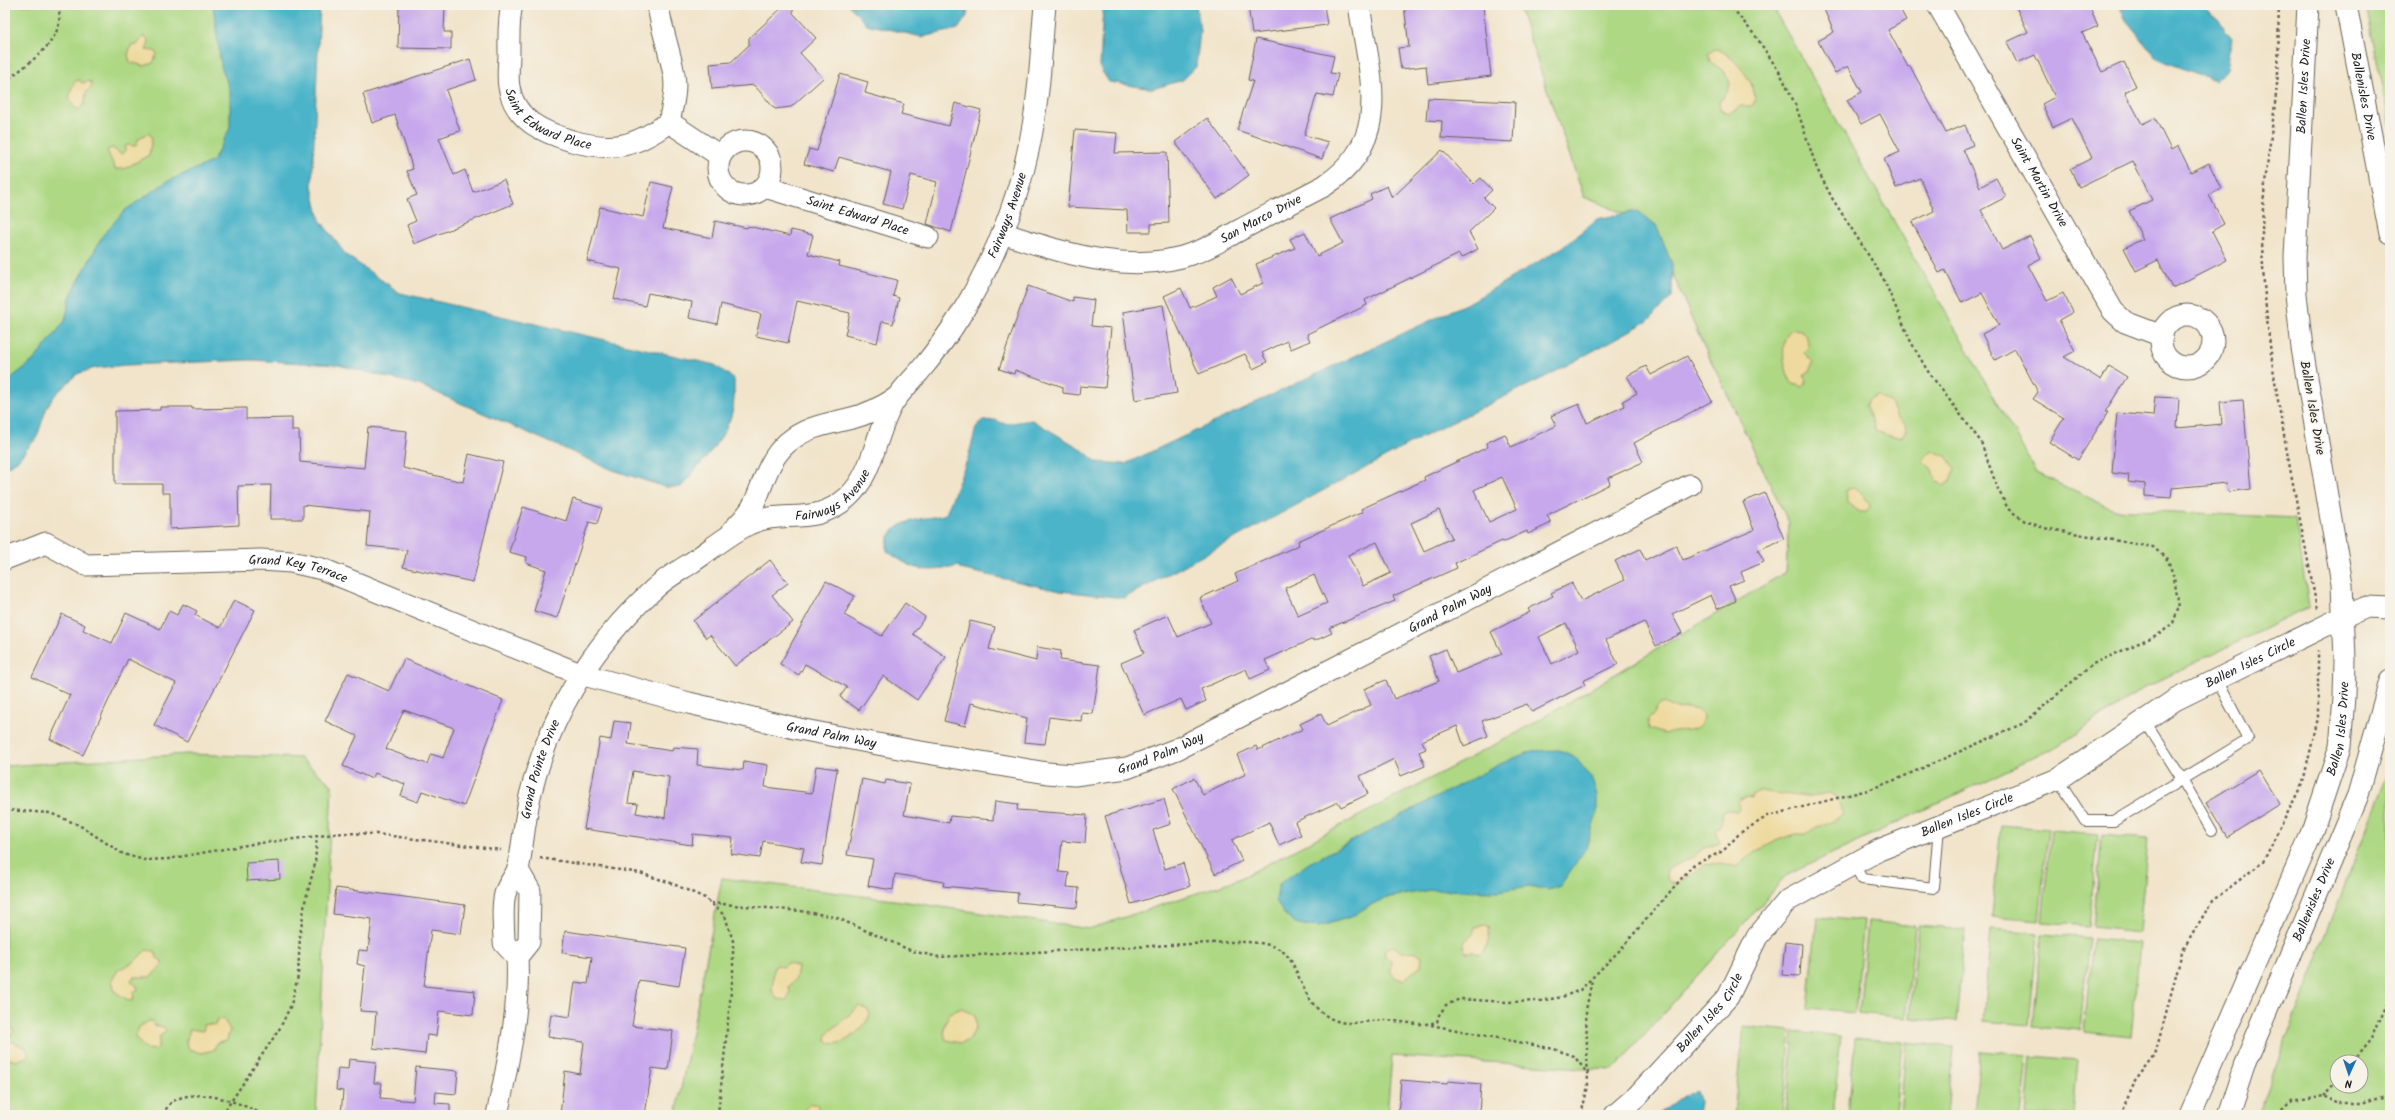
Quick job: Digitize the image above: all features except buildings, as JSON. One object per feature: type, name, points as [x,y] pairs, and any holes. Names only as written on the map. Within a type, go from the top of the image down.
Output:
[{"type":"street","name":"Saint Edward Place","points":[[512,5],[509,18],[509,87],[512,99],[520,113],[532,125],[546,133],[595,147],[612,147],[632,143],[651,135],[669,122]]},
{"type":"street","points":[[658,5],[660,22],[675,76],[674,98],[669,122],[720,156]]},
{"type":"street","name":"Fairways Avenue","points":[[580,674],[621,621],[655,588],[750,524],[784,517],[801,518],[818,514],[834,507],[850,496],[862,479],[880,430],[897,398],[933,355],[960,316],[983,276],[1002,233],[1028,153],[1037,98],[1045,5]]},
{"type":"street","name":"San Marco Drive","points":[[1002,233],[1075,256],[1105,262],[1136,263],[1167,260],[1198,252],[1335,179],[1354,161],[1364,145],[1372,114],[1371,88],[1359,5]]},
{"type":"street","name":"Saint Martin Drive","points":[[1938,5],[2113,311],[2125,322],[2162,336]]},
{"type":"street","name":"Ballen Isles Drive","points":[[2189,1115],[2310,837],[2340,747],[2344,697],[2342,584],[2302,348],[2296,294],[2295,257],[2308,5]]},
{"type":"street","name":"Ballenisles Drive","points":[[2346,5],[2390,234]]},
{"type":"street","points":[[739,141],[756,142],[769,153],[773,170],[765,187],[748,195],[738,194],[723,184],[719,175],[720,156],[731,144],[739,141]]},
{"type":"street","name":"Saint Edward Place","points":[[765,187],[928,237]]},
{"type":"street","name":"Fairways Avenue","points":[[722,542],[745,518],[754,504],[762,479],[772,460],[787,443],[802,432],[820,424],[873,411],[897,398]]},
{"type":"street","name":"Grand Palm Way","points":[[580,674],[689,703],[799,729],[909,750],[1047,773],[1100,773],[1133,766],[1177,749],[1690,485]]},
{"type":"street","name":"Grand Key Terrace","points":[[5,559],[46,543],[86,565],[261,560],[291,562],[322,569],[580,674]]},
{"type":"street","name":"Ballen Isles Circle","points":[[1615,1115],[1637,1096],[1728,997],[1757,937],[1787,902],[1879,850],[2058,779],[2175,700],[2343,617],[2367,607],[2390,608]]},
{"type":"street","name":"Grand Pointe Drive","points":[[519,862],[531,796],[546,743],[580,674]]},
{"type":"street","name":"Ballenisles Drive","points":[[2228,1115],[2244,1066],[2358,795],[2390,681]]},
{"type":"street","points":[[498,1115],[509,1061],[519,989],[517,957],[529,942],[530,891],[519,862]]},
{"type":"lane","points":[[2058,779],[2085,821],[2114,820],[2248,739],[2217,680]]},
{"type":"lane","points":[[2145,721],[2182,779],[2212,831]]},
{"type":"lane","points":[[1854,864],[1862,879],[1934,888],[1939,826]]},
{"type":"path","points":[[5,82],[36,57],[54,38],[59,23],[59,5]]},
{"type":"path","points":[[1428,1024],[1437,1022],[1446,1005],[1460,1000],[1506,1002],[1547,1000],[1562,997],[1580,990],[1592,979],[1693,865],[1723,851],[1740,833],[1768,816],[1868,790],[1900,778],[2024,723],[2093,664],[2161,633],[2173,623],[2179,607],[2174,578],[2168,560],[2153,547],[2044,528],[2025,521],[2008,509],[1997,487],[1981,442],[1926,370],[1910,342],[1883,278],[1832,198],[1817,169],[1796,106],[1780,74],[1757,38],[1730,5]]},
{"type":"path","points":[[2119,1115],[2133,1084],[2155,1055],[2182,952],[2212,901],[2263,862],[2303,782],[2318,718],[2318,646]]},
{"type":"path","points":[[5,810],[50,813],[79,825],[123,854],[144,860],[168,859],[252,844],[343,833],[376,834],[519,862],[640,872],[671,883],[711,903],[725,916],[732,941],[733,973],[718,1115]]},
{"type":"path","points":[[222,1115],[280,1028],[291,1005],[298,976],[300,935],[305,902],[315,864],[317,836]]},
{"type":"path","points":[[711,903],[801,911],[835,917],[912,951],[939,957],[970,957],[1056,950],[1221,942],[1258,943],[1278,948],[1289,958],[1307,997],[1321,1013],[1338,1021],[1384,1020],[1428,1024],[1554,1048],[1574,1056],[1588,1074]]},
{"type":"path","points":[[1581,1115],[1588,1086],[1586,1010],[1592,979]]},
{"type":"path","points":[[2360,1054],[2372,1039],[2390,997]]},
{"type":"path","points":[[2323,1096],[2329,1090]]},
{"type":"path","points":[[2276,1115],[2291,1102],[2323,1096],[2340,1104],[2363,1104],[2390,1095]]},
{"type":"path","points":[[163,1115],[171,1103],[191,1096],[232,1101],[249,1107],[263,1115]]},
{"type":"green space","points":[[5,5],[270,5],[221,199],[5,431]]},
{"type":"green space","points":[[1518,5],[1774,5],[1777,15],[2037,473],[2114,509],[2295,518],[2309,607],[2142,689],[2060,745],[1787,875],[1613,1070],[1392,1056],[1387,1115],[676,1115],[722,878],[901,901],[1089,929],[1239,879],[1517,733],[1786,572],[1789,523],[1699,336],[1652,225],[1584,197]]},
{"type":"green space","points":[[2366,5],[2390,5],[2390,127]]},
{"type":"green space","points":[[188,754],[300,758],[332,785],[316,1115],[5,1115],[5,766]]},
{"type":"green space","points":[[2390,767],[2390,1115],[2257,1115]]},
{"type":"green space","points":[[2001,825],[2048,829],[2039,921],[1992,917]]},
{"type":"green space","points":[[2051,830],[2098,834],[2089,926],[2042,922]]},
{"type":"green space","points":[[2102,835],[2148,839],[2139,932],[2093,927]]},
{"type":"green space","points":[[1817,917],[1864,921],[1855,1013],[1808,1009]]},
{"type":"green space","points":[[1868,921],[1915,926],[1906,1018],[1859,1013]]},
{"type":"green space","points":[[1918,926],[1965,930],[1956,1022],[1910,1018]]},
{"type":"green space","points":[[1991,929],[2038,933],[2029,1025],[1983,1021]]},
{"type":"green space","points":[[2042,934],[2089,938],[2080,1030],[2033,1026]]},
{"type":"green space","points":[[2093,939],[2140,943],[2131,1036],[2084,1031]]},
{"type":"green space","points":[[1743,1026],[1790,1031],[1782,1115],[1734,1115]]},
{"type":"green space","points":[[1793,1031],[1841,1036],[1833,1115],[1786,1115]]},
{"type":"green space","points":[[1855,1038],[1902,1042],[1895,1115],[1848,1115]]},
{"type":"green space","points":[[1906,1042],[1953,1047],[1947,1115],[1900,1115]]},
{"type":"green space","points":[[1980,1051],[2027,1055],[2021,1115],[1974,1115]]},
{"type":"green space","points":[[2031,1056],[2078,1060],[2073,1115],[2026,1115]]},
{"type":"sand","points":[[143,37],[147,38],[149,43],[146,50],[155,51],[157,54],[153,63],[144,66],[130,62],[128,55],[131,45],[137,45]]},
{"type":"sand","points":[[1715,49],[1721,51],[1736,63],[1749,80],[1754,90],[1755,99],[1752,106],[1740,106],[1736,110],[1729,113],[1720,109],[1719,102],[1728,91],[1730,83],[1724,71],[1710,62],[1708,54]]},
{"type":"sand","points":[[80,80],[82,83],[90,81],[92,86],[86,93],[85,103],[79,110],[72,104],[70,100],[70,93],[75,81]]},
{"type":"sand","points":[[149,133],[152,138],[149,155],[124,169],[115,169],[107,150],[112,148],[121,154],[124,153],[126,145],[136,146],[139,138]]},
{"type":"sand","points":[[1793,329],[1801,330],[1807,338],[1809,346],[1804,353],[1813,362],[1811,370],[1804,375],[1806,381],[1803,387],[1793,384],[1785,364],[1785,339],[1788,333]]},
{"type":"sand","points":[[1878,396],[1891,402],[1897,418],[1905,424],[1906,430],[1902,437],[1893,437],[1875,431],[1873,422],[1865,406],[1869,399]]},
{"type":"sand","points":[[1934,451],[1946,456],[1955,469],[1951,481],[1945,486],[1936,481],[1931,468],[1923,461],[1927,454]]},
{"type":"sand","points":[[1853,487],[1861,492],[1869,504],[1870,506],[1867,512],[1860,512],[1847,503],[1846,490]]},
{"type":"sand","points":[[1664,703],[1676,709],[1689,708],[1698,710],[1703,716],[1700,725],[1697,728],[1674,731],[1665,734],[1649,729],[1648,720],[1658,706]]},
{"type":"sand","points":[[1759,791],[1805,797],[1830,793],[1837,798],[1843,815],[1805,834],[1796,834],[1778,840],[1752,854],[1736,867],[1720,863],[1704,865],[1677,885],[1668,881],[1666,877],[1667,869],[1693,857],[1704,848],[1720,843],[1715,831],[1721,824],[1723,812],[1729,810],[1737,811],[1739,808],[1738,803],[1740,799],[1746,797],[1752,798],[1753,794]]},
{"type":"sand","points":[[1485,925],[1489,926],[1489,934],[1487,945],[1483,952],[1480,955],[1474,952],[1466,952],[1463,947],[1464,942],[1473,934],[1475,927]]},
{"type":"sand","points":[[1393,946],[1403,952],[1418,953],[1422,956],[1421,966],[1403,980],[1396,978],[1390,971],[1391,961],[1385,956],[1386,949]]},
{"type":"sand","points":[[146,950],[155,951],[157,958],[162,961],[162,966],[150,977],[133,977],[131,981],[137,986],[138,990],[133,992],[134,999],[130,1001],[115,992],[112,980],[118,970],[134,962]]},
{"type":"sand","points":[[788,963],[798,967],[796,978],[789,987],[790,992],[787,1000],[777,999],[772,991],[774,967],[778,965],[783,967]]},
{"type":"sand","points":[[859,1006],[868,1010],[870,1014],[864,1025],[851,1037],[844,1041],[831,1043],[826,1040],[827,1034]]},
{"type":"sand","points":[[962,1008],[975,1016],[976,1028],[969,1040],[961,1043],[946,1040],[944,1029],[948,1016],[950,1013]]},
{"type":"sand","points":[[7,1015],[9,1024],[14,1031],[11,1035],[5,1036],[5,1016]]},
{"type":"sand","points":[[218,1019],[224,1020],[230,1030],[227,1040],[217,1042],[214,1050],[201,1053],[189,1049],[186,1042],[190,1029],[203,1031],[205,1024],[215,1025]]},
{"type":"sand","points":[[149,1021],[152,1021],[153,1025],[164,1027],[166,1031],[160,1036],[158,1047],[155,1050],[146,1049],[135,1038],[139,1027]]},
{"type":"sand","points":[[14,1042],[27,1049],[27,1057],[15,1061],[5,1056],[5,1043]]},
{"type":"sand","points":[[810,1104],[817,1104],[820,1115],[799,1115]]},
{"type":"water","points":[[213,5],[320,5],[312,186],[320,220],[346,255],[400,293],[715,365],[734,379],[733,410],[726,429],[708,455],[681,487],[665,487],[613,470],[419,385],[338,365],[250,360],[126,365],[95,368],[77,374],[55,395],[47,407],[37,437],[17,461],[5,468],[5,383],[34,360],[65,321],[70,297],[103,235],[124,211],[166,182],[213,161],[230,128],[230,91],[221,66]]},
{"type":"water","points":[[849,5],[968,5],[967,16],[958,29],[922,37],[866,24]]},
{"type":"water","points":[[1103,5],[1196,5],[1200,31],[1196,67],[1183,80],[1152,89],[1109,82],[1100,68]]},
{"type":"water","points":[[2119,5],[2204,5],[2232,38],[2227,69],[2214,80],[2158,59],[2126,20]]},
{"type":"water","points":[[1637,211],[1656,225],[1672,264],[1672,297],[1648,321],[1549,375],[1430,433],[1124,598],[1060,591],[960,569],[960,566],[938,570],[921,569],[906,563],[887,551],[888,540],[893,531],[900,526],[908,522],[946,514],[968,458],[976,428],[981,421],[995,420],[1005,424],[1032,420],[1081,449],[1097,462],[1125,464],[1474,300],[1563,247],[1597,219]]},
{"type":"water","points":[[1559,750],[1574,756],[1591,777],[1597,795],[1597,813],[1586,848],[1560,886],[1548,890],[1529,886],[1499,891],[1431,890],[1390,897],[1370,905],[1351,917],[1318,927],[1297,924],[1283,913],[1276,900],[1279,884],[1309,863],[1500,764],[1531,751]]},
{"type":"water","points":[[1697,1091],[1700,1102],[1698,1115],[1658,1115],[1684,1095]]}]
